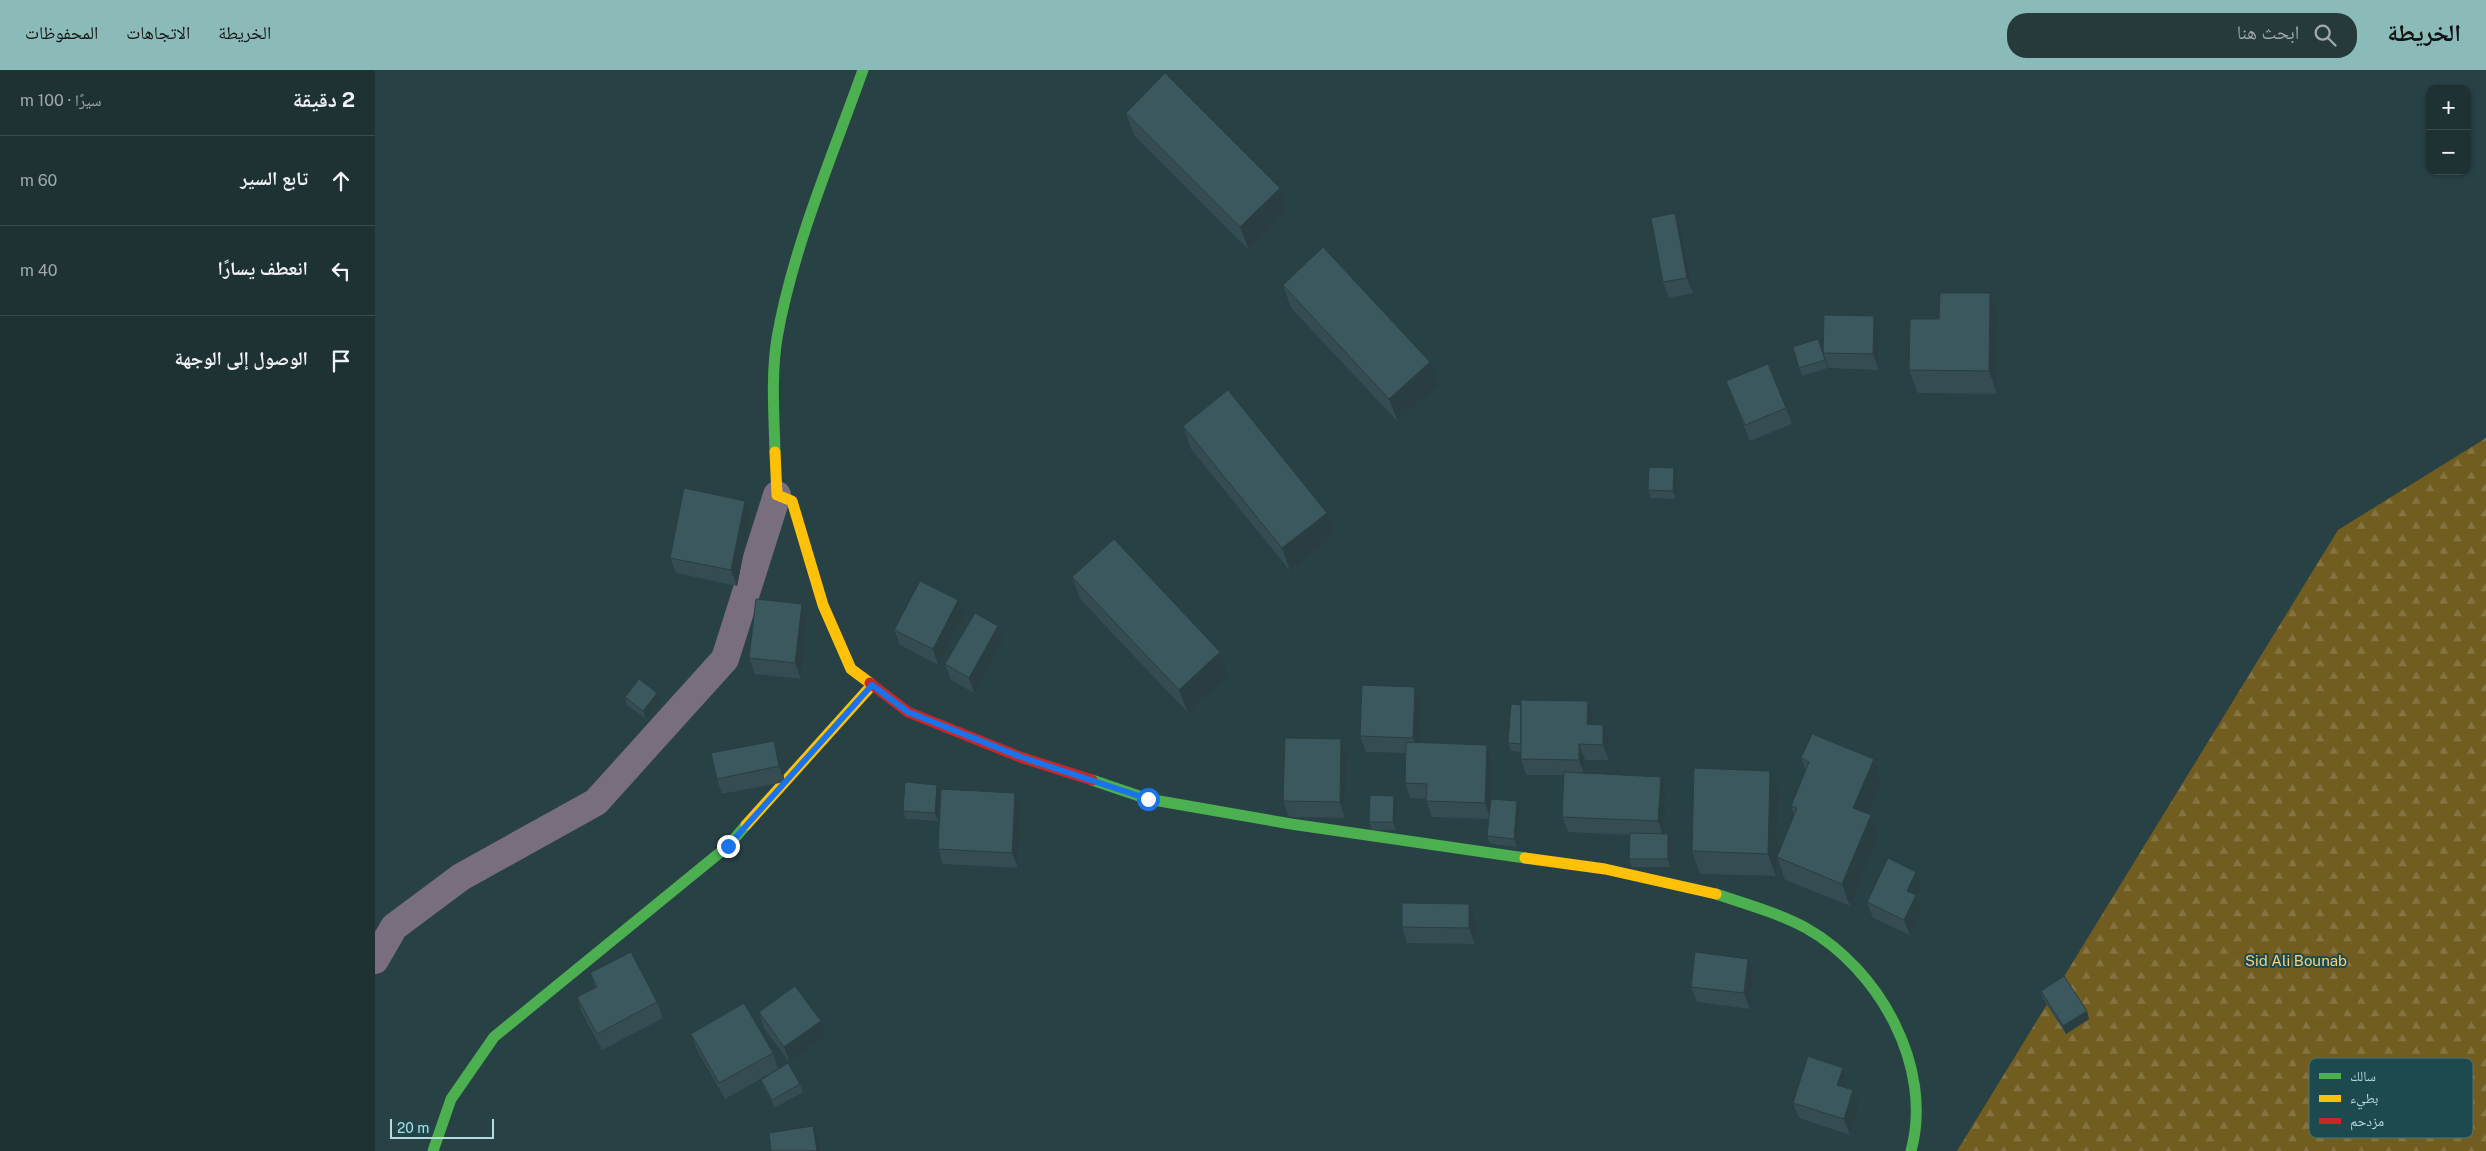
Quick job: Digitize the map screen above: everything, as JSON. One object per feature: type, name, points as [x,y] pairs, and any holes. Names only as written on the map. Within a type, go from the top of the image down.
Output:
[{"type":"main road","points":[[863,70],[791,276],[777,340],[774,410],[777,495],[792,501],[823,605],[851,669],[908,712],[1021,757],[1148,799],[1291,824],[1605,869],[1709,892],[1756,907],[1806,928],[1850,961],[1890,1012],[1904,1040],[1916,1094],[1914,1140],[1911,1151]]},
{"type":"main road","points":[[433,1151],[451,1099],[494,1037],[728,846],[872,685]]},
{"type":"street","points":[[375,960],[394,926],[461,877],[596,802],[725,659],[777,495]]},
{"type":"green space","name":"Sid Ali Bounab","points":[[2486,438],[2486,1151],[1957,1151],[2338,530]]},
{"type":"building","points":[[1165,73],[1280,188],[1240,227],[1126,113]]},
{"type":"building","points":[[1675,213],[1687,278],[1663,282],[1651,218]]},
{"type":"building","points":[[1323,247],[1430,362],[1389,399],[1283,285]]},
{"type":"building","points":[[1940,293],[1990,293],[1989,371],[1909,370],[1910,319],[1939,319]]},
{"type":"building","points":[[1824,315],[1874,316],[1873,354],[1823,353]]},
{"type":"building","points":[[1818,339],[1825,360],[1799,368],[1793,347]]},
{"type":"building","points":[[1768,364],[1786,408],[1745,425],[1726,381]]},
{"type":"building","points":[[1228,390],[1327,513],[1282,548],[1183,426]]},
{"type":"building","points":[[1649,467],[1674,468],[1673,491],[1648,490]]},
{"type":"building","points":[[684,488],[745,501],[731,570],[670,558]]},
{"type":"building","points":[[1114,539],[1220,652],[1179,690],[1072,577]]},
{"type":"building","points":[[920,581],[958,600],[933,649],[894,630]]},
{"type":"building","points":[[756,599],[802,604],[795,663],[749,658]]},
{"type":"building","points":[[975,613],[998,626],[969,678],[945,664]]},
{"type":"building","points":[[639,679],[657,693],[643,711],[625,697]]},
{"type":"building","points":[[1362,685],[1415,687],[1413,738],[1360,736]]},
{"type":"building","points":[[1521,700],[1588,701],[1587,724],[1603,725],[1603,745],[1579,744],[1579,760],[1521,759]]},
{"type":"building","points":[[1511,704],[1521,705],[1521,744],[1508,743]]},
{"type":"building","points":[[1812,734],[1874,759],[1853,808],[1871,815],[1842,884],[1777,857],[1797,808],[1791,806],[1809,762],[1801,758]]},
{"type":"building","points":[[1285,738],[1341,739],[1340,802],[1283,801]]},
{"type":"building","points":[[774,741],[779,766],[717,779],[711,753]]},
{"type":"building","points":[[1406,742],[1487,745],[1485,803],[1426,801],[1427,784],[1405,783]]},
{"type":"building","points":[[1694,768],[1770,771],[1768,854],[1692,851]]},
{"type":"building","points":[[1564,772],[1661,777],[1658,821],[1562,817]]},
{"type":"building","points":[[905,782],[937,785],[935,813],[903,811]]},
{"type":"building","points":[[941,789],[1015,793],[1012,853],[938,849]]},
{"type":"building","points":[[1370,795],[1394,796],[1393,822],[1369,822]]},
{"type":"building","points":[[1491,799],[1517,801],[1514,839],[1487,836]]},
{"type":"building","points":[[1630,833],[1668,834],[1668,859],[1629,859]]},
{"type":"building","points":[[1888,858],[1916,872],[1907,891],[1916,895],[1904,920],[1867,902]]},
{"type":"building","points":[[1402,903],[1469,904],[1469,928],[1402,927]]},
{"type":"building","points":[[631,952],[657,1002],[597,1034],[577,997],[597,987],[590,973]]},
{"type":"building","points":[[1695,952],[1748,959],[1744,993],[1691,987]]},
{"type":"building","points":[[2064,976],[2087,1011],[2063,1026],[2041,991]]},
{"type":"building","points":[[795,986],[821,1021],[784,1047],[759,1012]]},
{"type":"building","points":[[744,1003],[773,1053],[719,1083],[691,1034]]},
{"type":"building","points":[[1808,1056],[1843,1068],[1837,1085],[1853,1090],[1844,1119],[1793,1103]]},
{"type":"building","points":[[788,1063],[800,1084],[772,1100],[761,1080]]},
{"type":"building","points":[[813,1126],[817,1151],[771,1151],[769,1133]]},
{"type":"traffic: fast","points":[[775,452],[774,366],[784,304],[814,202],[863,70]]},
{"type":"traffic: fast","points":[[1092,780],[1148,799],[1291,824],[1525,858]]},
{"type":"traffic: fast","points":[[433,1151],[451,1099],[494,1037],[728,846],[746,825]]},
{"type":"traffic: fast","points":[[1716,894],[1773,913],[1806,928],[1832,946],[1856,968],[1877,994],[1895,1023],[1907,1054],[1915,1086],[1916,1119],[1911,1151]]},
{"type":"traffic: slow","points":[[775,452],[777,495],[792,501],[823,605],[851,669],[870,683]]},
{"type":"traffic: slow","points":[[746,825],[872,685]]},
{"type":"traffic: slow","points":[[1525,858],[1605,869],[1716,894]]},
{"type":"traffic: jam","points":[[870,683],[908,712],[1020,757],[1092,780]]},
{"type":"route","points":[[728,846],[872,685],[908,712],[1021,757],[1148,799]]}]
